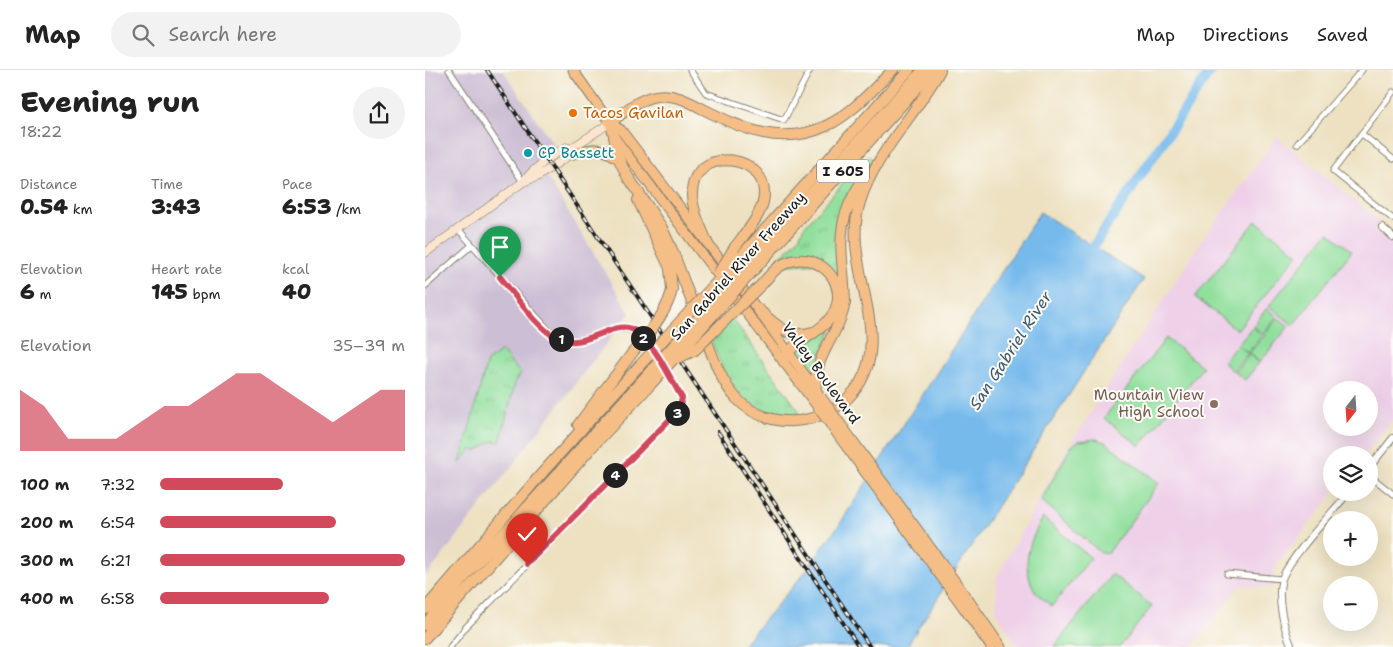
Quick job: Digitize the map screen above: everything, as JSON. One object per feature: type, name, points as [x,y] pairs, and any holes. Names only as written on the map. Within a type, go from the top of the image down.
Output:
[{"type":"highway","points":[[610,122],[644,100],[667,95],[683,99],[754,132],[774,136],[799,135],[821,128],[843,116],[893,70]]},
{"type":"highway","name":"San Gabriel River Freeway","points":[[425,609],[543,472],[645,375],[673,360],[744,260],[909,70]]},
{"type":"highway","points":[[425,625],[466,575],[645,375],[744,260],[917,70]]},
{"type":"highway","points":[[744,260],[923,70]]},
{"type":"highway","name":"San Gabriel River Freeway","points":[[425,638],[585,454],[704,297],[744,260],[933,70]]},
{"type":"highway","points":[[817,396],[817,367],[843,314],[845,291],[841,234],[843,217],[853,194],[889,148],[929,91],[940,70]]},
{"type":"highway","points":[[543,472],[660,318],[668,304],[672,290],[672,275],[668,263],[619,159],[614,137]]},
{"type":"highway","points":[[625,172],[654,215],[673,252],[718,368],[732,392],[745,406],[763,415],[787,421],[805,420],[829,413],[845,402],[857,386],[867,366],[870,334],[858,258],[857,217],[867,184],[889,148]]},
{"type":"highway","points":[[570,151],[601,149],[619,159]]},
{"type":"highway","points":[[707,242],[693,200],[694,184],[701,171],[710,164],[733,160],[741,162],[753,170],[761,182],[764,195],[744,260]]},
{"type":"highway","points":[[673,360],[695,350],[778,268],[795,260],[809,260],[824,267],[837,286],[837,304],[831,318],[789,352],[784,362]]},
{"type":"highway","points":[[758,310],[785,331],[803,335],[817,331]]},
{"type":"highway","points":[[425,619],[479,555],[645,375]]},
{"type":"main road","name":"Valley Boulevard","points":[[573,70],[610,122],[621,130],[758,310],[966,605],[1001,647]]},
{"type":"main road","points":[[425,253],[523,182],[537,177],[610,122]]},
{"type":"main road","name":"Valley Boulevard","points":[[610,122],[614,137],[784,362],[817,396]]},
{"type":"main road","name":"Valley Boulevard","points":[[966,605],[991,647]]},
{"type":"street","points":[[449,70],[523,182]]},
{"type":"street","points":[[689,70],[706,94],[784,120],[810,70]]},
{"type":"street","points":[[1297,144],[1362,70]]},
{"type":"street","points":[[1393,92],[1333,171],[1393,219]]},
{"type":"street","points":[[1361,134],[1393,159]]},
{"type":"street","points":[[1381,227],[1393,236]]},
{"type":"street","points":[[450,647],[466,627],[679,410],[682,398],[648,343],[636,331],[618,327],[579,342],[565,341],[553,335],[458,229]]},
{"type":"street","points":[[425,286],[472,245]]},
{"type":"street","points":[[1378,457],[1393,438]]},
{"type":"street","points":[[1378,482],[1393,494]]},
{"type":"street","points":[[1292,647],[1282,611],[1282,579],[1290,564],[1342,501]]},
{"type":"street","points":[[1227,574],[1282,579]]},
{"type":"shaded area","points":[[425,70],[503,70],[566,163],[547,177],[630,313],[425,578]]},
{"type":"shaded area","name":"Mountain View High School","points":[[1277,137],[1379,221],[1374,228],[1393,245],[1393,419],[1371,446],[1323,446],[1323,501],[1328,501],[1278,563],[1273,571],[1270,588],[1240,585],[1191,647],[1019,647],[996,612],[997,576],[1068,448],[1202,240]]},
{"type":"green space","points":[[868,156],[874,161],[845,198],[837,234],[840,302],[823,263],[773,266],[779,260],[778,257],[797,240],[803,228]]},
{"type":"green space","points":[[1256,221],[1298,254],[1237,330],[1195,297]]},
{"type":"green space","points":[[1328,232],[1352,251],[1293,325],[1269,306]]},
{"type":"green space","points":[[840,304],[840,312],[812,373],[796,352],[828,327]]},
{"type":"green space","points":[[1267,308],[1277,317],[1263,334],[1253,326]]},
{"type":"green space","points":[[732,318],[799,411],[798,414],[779,413],[763,409],[750,403],[739,394],[723,369],[710,337]]},
{"type":"green space","points":[[1278,318],[1289,326],[1260,362],[1249,353],[1264,336],[1266,337],[1264,335]]},
{"type":"green space","points":[[1252,327],[1262,335],[1233,371],[1223,362]]},
{"type":"green space","points":[[1166,338],[1203,367],[1140,446],[1104,418]]},
{"type":"green space","points":[[501,351],[521,374],[516,379],[500,442],[492,441],[476,451],[472,449],[460,463],[487,362]]},
{"type":"green space","points":[[1249,354],[1259,363],[1245,380],[1235,372]]},
{"type":"green space","points":[[1096,439],[1105,442],[1159,483],[1108,553],[1101,553],[1041,500],[1071,447],[1078,441]]},
{"type":"green space","points":[[1043,518],[1091,558],[1052,606],[1035,591],[1030,581],[1027,563],[1030,544]]},
{"type":"green space","points":[[1112,574],[1152,606],[1120,647],[1054,647]]},
{"type":"water","points":[[1040,212],[1144,279],[906,647],[741,647],[802,576],[841,522]]},
{"type":"waterway","name":"San Gabriel River","points":[[1087,256],[1211,70]]},
{"type":"railway","points":[[487,70],[870,647]]},
{"type":"railway","points":[[718,432],[859,647]]},
{"type":"place","name":"Tacos Gavilan","points":[[573,113]]},
{"type":"place","name":"CP Bassett","points":[[528,153]]},
{"type":"place","name":"Mountain View High School","points":[[1214,404]]},
{"type":"route","points":[[500,277],[547,331],[565,341],[579,342],[587,340],[618,327],[631,328],[636,331],[648,343],[682,398],[679,410],[527,564]]}]
